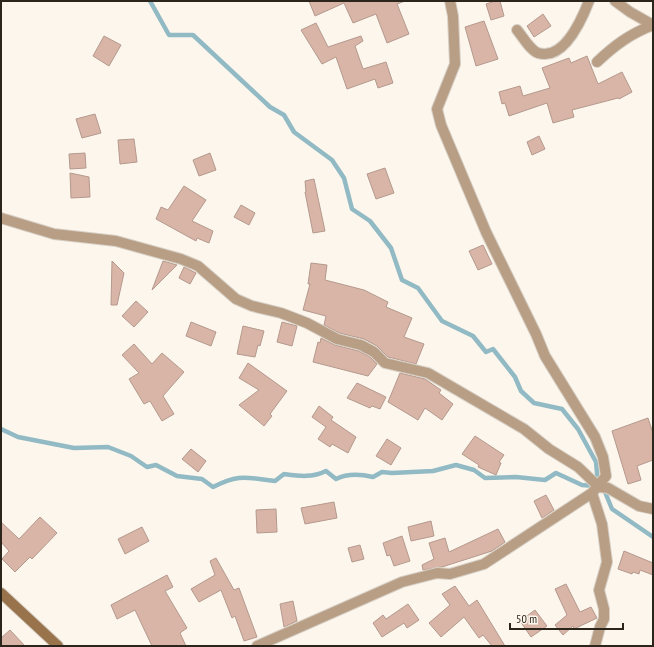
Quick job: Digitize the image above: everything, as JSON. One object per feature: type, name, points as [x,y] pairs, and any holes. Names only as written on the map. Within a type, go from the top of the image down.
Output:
[{"type":"street","points":[[257,646],[402,582],[437,573],[450,574],[484,564],[595,490],[606,476],[603,457],[597,442],[545,356],[536,334],[486,232],[441,125],[437,109],[455,64],[453,16],[450,1]]},
{"type":"street","points":[[517,30],[538,53],[550,53],[563,46],[582,21],[589,1]]},
{"type":"street","points":[[615,1],[630,12],[653,25]]},
{"type":"street","points":[[598,62],[614,46],[627,37],[653,25]]},
{"type":"street","points":[[1,218],[54,234],[116,240],[181,259],[198,266],[236,299],[252,306],[281,313],[307,323],[337,339],[361,345],[374,352],[385,363],[428,373],[524,429],[549,449],[578,467],[595,490],[602,524],[606,562],[599,590],[604,609],[604,619],[600,627],[596,646]]},
{"type":"street","points":[[595,490],[608,488],[639,506],[653,509]]},
{"type":"street","points":[[1,593],[58,646]]},
{"type":"building","points":[[309,1],[405,1],[397,4],[409,34],[387,43],[376,14],[353,23],[344,3],[315,16]]},
{"type":"building","points":[[500,1],[504,16],[491,20],[486,4]]},
{"type":"building","points":[[543,14],[551,26],[534,37],[527,26]]},
{"type":"building","points":[[484,21],[498,59],[476,66],[465,27]]},
{"type":"building","points":[[316,23],[328,47],[361,36],[363,41],[355,46],[363,69],[386,62],[393,83],[378,88],[375,79],[347,89],[336,57],[322,64],[301,30]]},
{"type":"building","points":[[104,36],[121,45],[109,66],[93,56]]},
{"type":"building","points":[[587,56],[598,84],[622,72],[632,92],[619,99],[618,98],[572,110],[574,117],[553,123],[547,103],[509,116],[505,103],[502,104],[499,92],[520,86],[523,96],[550,88],[542,68],[569,58],[571,63]]},
{"type":"building","points":[[95,114],[101,133],[82,138],[76,119]]},
{"type":"building","points":[[539,136],[545,149],[532,155],[527,142]]},
{"type":"building","points":[[134,139],[137,162],[120,164],[118,140]]},
{"type":"building","points":[[85,153],[86,168],[70,169],[69,154]]},
{"type":"building","points":[[210,153],[216,170],[199,176],[193,160]]},
{"type":"building","points":[[385,168],[394,193],[376,199],[367,174]]},
{"type":"building","points":[[70,173],[89,177],[90,197],[71,198]]},
{"type":"building","points":[[314,179],[325,231],[313,233],[305,192],[305,181]]},
{"type":"building","points":[[184,186],[206,200],[192,221],[213,231],[209,243],[197,238],[196,241],[156,219],[161,207],[168,210]]},
{"type":"building","points":[[241,205],[255,213],[249,225],[234,217]]},
{"type":"building","points":[[483,245],[492,264],[478,270],[469,251]]},
{"type":"building","points":[[112,261],[124,273],[117,305],[111,305]]},
{"type":"building","points":[[163,261],[177,265],[152,290]]},
{"type":"building","points":[[311,263],[327,265],[325,280],[364,290],[388,302],[386,307],[412,318],[404,337],[424,344],[416,364],[388,357],[377,346],[364,339],[339,333],[324,325],[326,316],[303,310],[310,284],[308,284]]},
{"type":"building","points":[[184,267],[196,273],[190,284],[179,278]]},
{"type":"building","points":[[136,301],[148,312],[134,327],[122,316]]},
{"type":"building","points":[[191,322],[216,332],[211,346],[186,336]]},
{"type":"building","points":[[282,322],[297,326],[292,346],[277,342]]},
{"type":"building","points":[[243,326],[264,331],[255,357],[237,354]]},
{"type":"building","points":[[321,338],[335,345],[359,351],[370,357],[377,364],[368,376],[313,362],[318,342],[320,343]]},
{"type":"building","points":[[134,344],[152,364],[162,353],[184,372],[163,396],[174,414],[162,421],[150,401],[144,404],[129,379],[139,373],[122,355]]},
{"type":"building","points":[[248,363],[287,391],[270,414],[272,416],[264,426],[239,405],[259,390],[239,378]]},
{"type":"building","points":[[400,373],[425,379],[441,390],[439,393],[453,404],[442,420],[425,408],[418,420],[388,402]]},
{"type":"building","points":[[357,383],[386,397],[380,409],[372,406],[370,408],[347,398]]},
{"type":"building","points":[[319,406],[333,417],[331,420],[356,437],[348,453],[332,444],[330,447],[318,439],[326,427],[312,417]]},
{"type":"building","points":[[648,418],[653,433],[653,460],[637,466],[641,480],[628,484],[612,431]]},
{"type":"building","points":[[475,436],[504,455],[499,462],[501,463],[496,475],[478,467],[479,465],[462,454]]},
{"type":"building","points":[[387,439],[401,448],[391,465],[376,456]]},
{"type":"building","points":[[191,449],[206,461],[198,472],[182,459]]},
{"type":"building","points":[[546,495],[554,510],[542,518],[534,501]]},
{"type":"building","points":[[334,502],[337,518],[305,524],[301,508]]},
{"type":"building","points":[[276,509],[277,532],[257,533],[256,510]]},
{"type":"building","points":[[40,517],[57,533],[32,559],[30,557],[15,572],[2,559],[9,551],[1,542],[1,522],[19,539]]},
{"type":"building","points":[[431,521],[434,536],[411,541],[408,527]]},
{"type":"building","points":[[142,527],[149,541],[125,554],[118,539]]},
{"type":"building","points":[[498,529],[505,542],[492,551],[442,567],[423,570],[422,565],[434,559],[429,543],[445,538],[449,552]]},
{"type":"building","points":[[402,536],[410,561],[394,566],[390,555],[387,556],[383,543]]},
{"type":"building","points":[[360,545],[364,559],[352,562],[348,548]]},
{"type":"building","points":[[624,551],[653,563],[653,575],[640,570],[639,574],[633,572],[632,574],[618,569]]},
{"type":"building","points":[[216,558],[234,590],[239,588],[257,637],[244,641],[235,616],[232,618],[221,590],[199,602],[191,589],[215,575],[210,561]]},
{"type":"building","points":[[167,575],[173,587],[165,591],[187,628],[180,633],[186,646],[152,646],[135,610],[117,619],[111,605]]},
{"type":"building","points":[[566,584],[580,612],[591,607],[597,618],[574,629],[573,626],[563,635],[555,625],[567,615],[555,589]]},
{"type":"building","points":[[455,586],[469,606],[477,600],[505,646],[492,646],[483,635],[479,638],[464,617],[441,637],[429,623],[450,605],[442,594]]},
{"type":"building","points":[[293,601],[297,621],[284,627],[280,604]]},
{"type":"building","points":[[408,604],[419,620],[407,628],[404,623],[382,637],[373,623],[383,615],[386,619]]},
{"type":"building","points":[[535,610],[547,626],[531,637],[520,621]]},
{"type":"building","points":[[10,630],[25,646],[1,646],[1,638]]},
{"type":"waterway","points":[[150,1],[169,35],[193,35],[270,107],[284,115],[294,132],[332,160],[344,178],[352,209],[370,221],[391,248],[402,280],[418,288],[442,321],[473,336],[486,352],[493,349],[515,377],[521,391],[534,403],[562,409],[578,429],[596,462],[598,484]]},
{"type":"waterway","points":[[1,429],[18,437],[74,448],[108,447],[131,456],[147,467],[156,465],[177,476],[202,479],[213,487],[237,478],[275,481],[284,474],[311,476],[326,471],[336,479],[354,475],[373,477],[382,472],[433,471],[456,465],[474,470],[485,478],[516,477],[545,480],[556,473],[582,485],[595,486]]},
{"type":"waterway","points":[[602,489],[605,492],[612,509],[653,537]]}]
